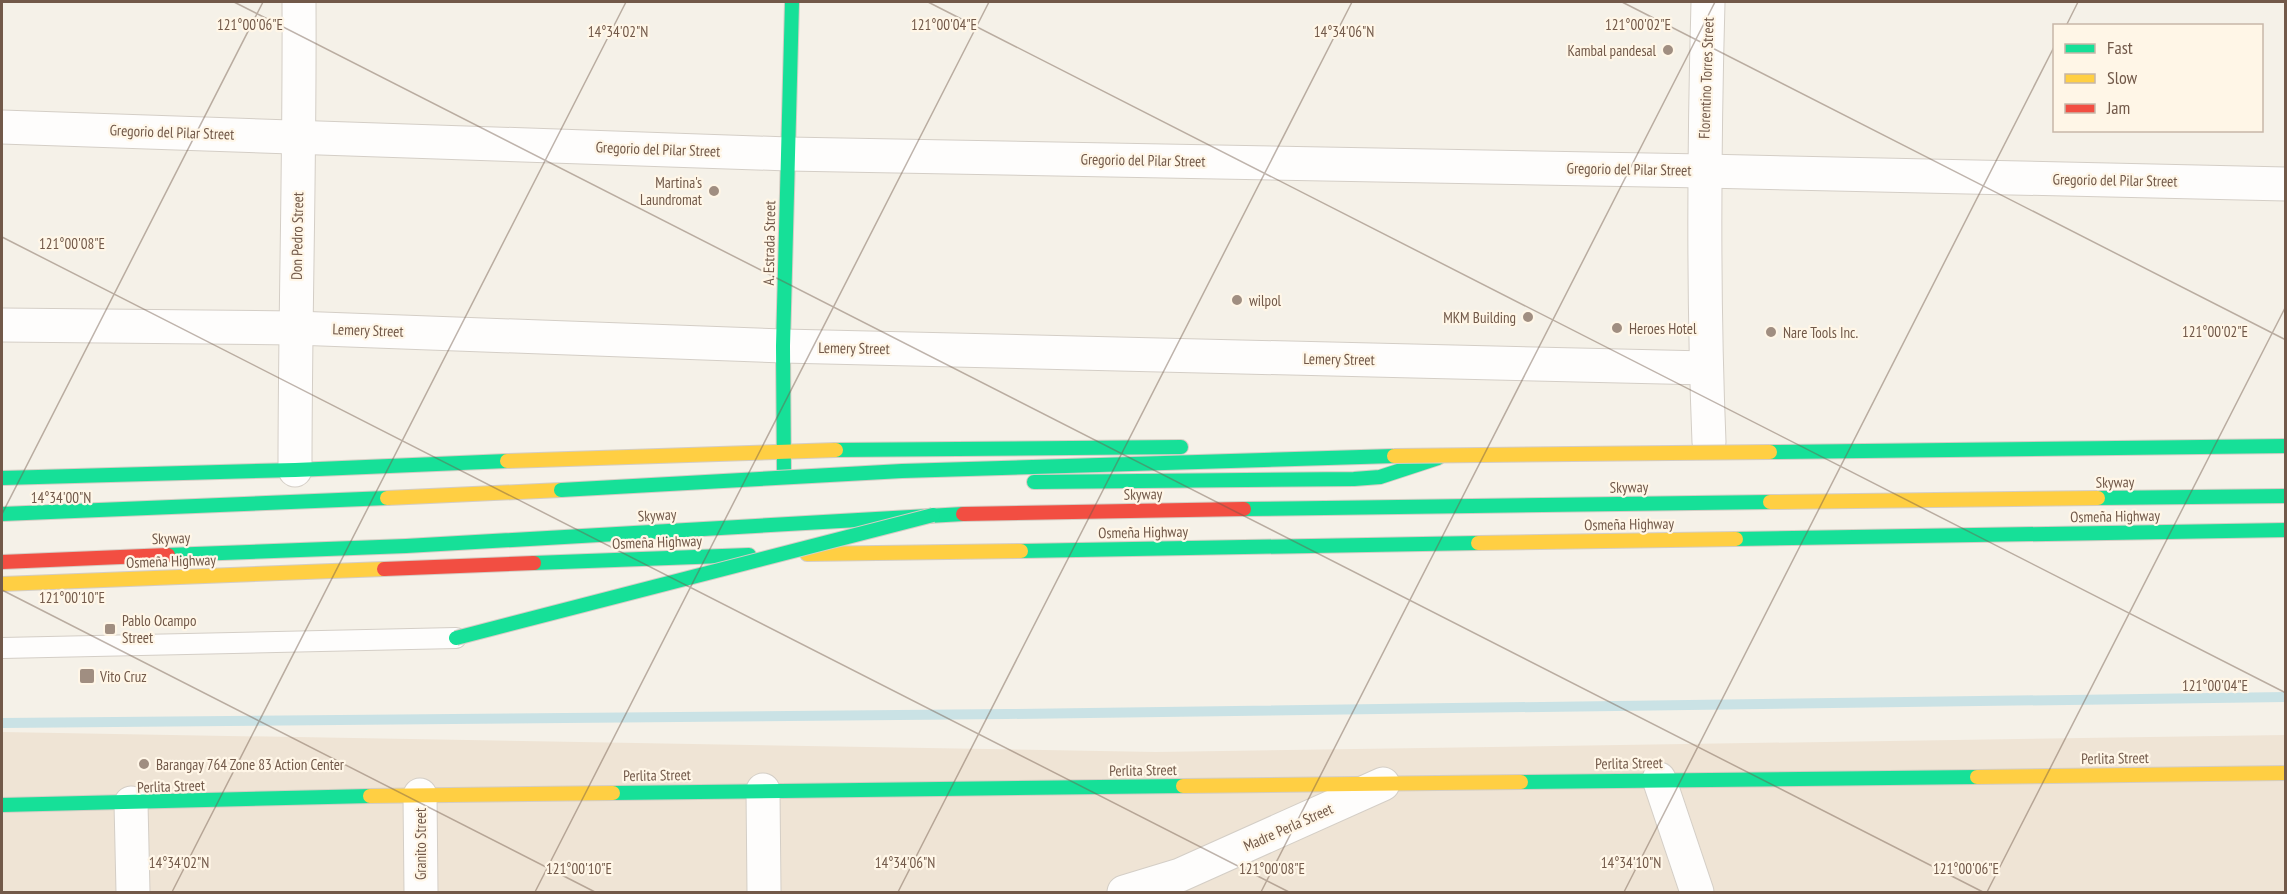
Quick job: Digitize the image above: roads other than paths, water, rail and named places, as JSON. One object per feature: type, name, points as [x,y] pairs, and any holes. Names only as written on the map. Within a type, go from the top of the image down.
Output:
[{"type":"main road","name":"A. Estrada Street","points":[[784,485],[783,346],[792,2]]},
{"type":"main road","points":[[1261,446],[2286,433]]},
{"type":"main road","points":[[1022,482],[1380,477],[1440,457],[1464,444]]},
{"type":"main road","name":"Skyway","points":[[2,514],[227,506],[902,471],[1331,457],[2286,446]]},
{"type":"main road","points":[[2,478],[295,470],[784,450],[1189,447]]},
{"type":"main road","points":[[2,527],[784,485],[962,483]]},
{"type":"main road","name":"Skyway","points":[[2,562],[406,546],[933,515],[1344,507],[2286,496]]},
{"type":"main road","points":[[456,638],[933,515]]},
{"type":"main road","name":"Osmeña Highway","points":[[2,584],[768,554],[2286,530]]},
{"type":"main road","name":"Perlita Street","points":[[2,805],[763,790],[2286,773]]},
{"type":"street","name":"Don Pedro Street","points":[[295,470],[295,328],[300,136],[299,2]]},
{"type":"street","name":"Florentino Torres Street","points":[[1708,2],[1704,171],[1709,442]]},
{"type":"street","name":"Gregorio del Pilar Street","points":[[2,127],[788,154],[2286,184]]},
{"type":"street","name":"Lemery Street","points":[[2,325],[295,328],[783,346],[1706,368]]},
{"type":"street","points":[[1659,779],[1697,892]]},
{"type":"street","name":"Madre Perla Street","points":[[1124,892],[1180,875],[1383,784]]},
{"type":"street","points":[[763,790],[764,892]]},
{"type":"street","name":"Granito Street","points":[[420,795],[421,892]]},
{"type":"street","points":[[131,804],[133,892]]},
{"type":"lane","points":[[2,648],[456,638]]},
{"type":"waterway","points":[[2,723],[1007,714],[2286,697]]},
{"type":"place","name":"Kambal pandesal","points":[[1668,50]]},
{"type":"place","name":"Martina's Laundromat","points":[[714,191]]},
{"type":"place","name":"wilpol","points":[[1237,300]]},
{"type":"place","name":"MKM Building","points":[[1528,317]]},
{"type":"place","name":"Heroes Hotel","points":[[1617,328]]},
{"type":"place","name":"Nare Tools Inc.","points":[[1771,332]]},
{"type":"place","name":"Pablo Ocampo Street","points":[[110,629]]},
{"type":"place","name":"Vito Cruz","points":[[87,676]]},
{"type":"place","name":"Barangay 764 Zone 83 Action Center","points":[[144,764]]}]
